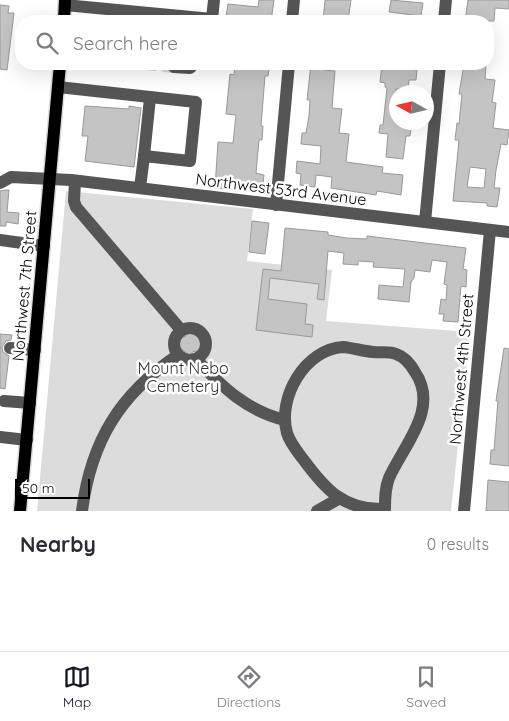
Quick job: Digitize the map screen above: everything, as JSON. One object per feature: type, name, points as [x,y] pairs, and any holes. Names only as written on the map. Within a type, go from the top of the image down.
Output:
[{"type":"main road","points":[[64,15],[65,2]]},
{"type":"main road","name":"Northwest 7th Street","points":[[20,511],[59,70]]},
{"type":"street","points":[[212,15],[214,0]]},
{"type":"street","points":[[293,15],[294,0]]},
{"type":"street","points":[[445,15],[446,0]]},
{"type":"street","points":[[65,2],[177,15]]},
{"type":"street","points":[[276,205],[288,70]]},
{"type":"street","points":[[425,222],[439,70]]},
{"type":"street","points":[[58,87],[196,102],[190,161],[144,156]]},
{"type":"street","points":[[140,188],[150,98]]},
{"type":"street","name":"Northwest 53rd Avenue","points":[[0,183],[11,177],[76,181],[509,232]]},
{"type":"street","points":[[76,181],[74,201],[76,206],[181,330]]},
{"type":"street","name":"Northwest 4th Street","points":[[464,511],[490,230]]},
{"type":"street","points":[[0,240],[44,246]]},
{"type":"street","points":[[191,327],[204,336],[206,341],[204,352],[196,358],[187,360],[178,355],[173,342],[181,330],[191,327]]},
{"type":"street","points":[[343,347],[395,354],[406,360],[417,374],[421,385],[422,412],[410,442],[387,485],[386,510],[355,504],[340,498],[321,483],[292,443],[288,434],[286,420],[288,399],[297,378],[314,357],[330,348],[343,347]]},
{"type":"street","points":[[10,348],[35,350]]},
{"type":"street","points":[[82,511],[90,468],[106,428],[122,405],[138,387],[178,355]]},
{"type":"street","points":[[196,358],[222,387],[231,394],[265,414],[286,420]]},
{"type":"street","points":[[4,400],[30,403]]},
{"type":"street","points":[[0,437],[27,440]]},
{"type":"street","points":[[317,511],[340,498]]},
{"type":"green space","name":"Mount Nebo Cemetery","points":[[66,191],[253,209],[247,261],[332,270],[326,321],[470,332],[451,511],[37,511]]},
{"type":"building","points":[[259,0],[274,0],[272,15],[226,15],[228,4],[258,7]]},
{"type":"building","points":[[325,0],[351,0],[349,15],[324,15]]},
{"type":"building","points":[[391,0],[423,3],[421,15],[389,12]]},
{"type":"building","points":[[468,0],[509,0],[509,9],[495,8],[494,21],[494,15],[466,15]]},
{"type":"building","points":[[0,5],[9,6],[8,13],[14,13],[7,70],[0,69]]},
{"type":"building","points":[[234,70],[269,70],[268,76],[265,76],[261,126],[263,126],[262,140],[259,140],[256,173],[264,175],[262,192],[252,191],[253,186],[236,184],[235,190],[215,188],[218,142],[233,143],[236,115],[226,114],[230,74],[234,75]]},
{"type":"building","points":[[310,70],[335,71],[332,108],[342,109],[339,133],[349,134],[346,162],[383,167],[382,173],[403,175],[401,195],[377,191],[376,195],[331,188],[332,177],[316,175],[315,187],[300,185],[301,174],[296,173],[297,161],[320,164],[321,146],[301,144],[302,133],[306,133],[309,116],[310,100],[307,100]]},
{"type":"building","points":[[381,70],[417,70],[416,80],[409,80],[408,85],[389,85],[389,130],[411,130],[410,136],[406,136],[403,159],[386,157],[388,134],[379,133],[380,125],[383,125],[387,88],[385,83],[380,82]]},
{"type":"building","points":[[463,70],[486,70],[485,79],[495,80],[492,102],[496,103],[493,128],[509,130],[507,145],[501,144],[496,170],[494,188],[500,188],[497,207],[487,206],[487,203],[453,201],[459,140],[455,140],[457,123],[459,124],[462,94],[459,94]],"holes":[[[470,167],[486,169],[484,188],[467,187]]]},
{"type":"building","points":[[85,106],[129,109],[129,106],[141,108],[134,167],[85,161],[88,136],[82,136]]},
{"type":"building","points":[[9,190],[7,212],[19,213],[18,224],[6,222],[6,226],[0,226],[0,191]]},
{"type":"building","points":[[252,221],[269,223],[265,254],[249,252]]},
{"type":"building","points":[[285,228],[328,232],[328,235],[347,238],[367,239],[367,236],[466,248],[463,269],[467,270],[466,287],[461,286],[458,322],[443,321],[444,314],[439,314],[441,299],[446,300],[447,285],[444,284],[447,262],[432,260],[430,272],[415,270],[414,278],[411,282],[409,302],[378,299],[379,285],[403,287],[405,269],[373,267],[374,262],[358,261],[358,265],[343,264],[344,253],[328,251],[324,300],[317,299],[319,284],[270,278],[268,299],[307,304],[305,324],[313,325],[312,337],[256,330],[263,269],[281,271]]},
{"type":"building","points":[[189,332],[199,336],[202,343],[199,352],[194,351],[189,355],[179,347],[179,343],[181,338]]},
{"type":"building","points":[[0,334],[12,335],[11,340],[6,341],[2,347],[3,352],[9,356],[5,389],[0,388]]},
{"type":"building","points":[[504,348],[509,349],[509,466],[490,464],[491,450],[494,450],[498,401],[496,401]]},
{"type":"building","points":[[488,480],[509,482],[509,511],[486,511]]}]
